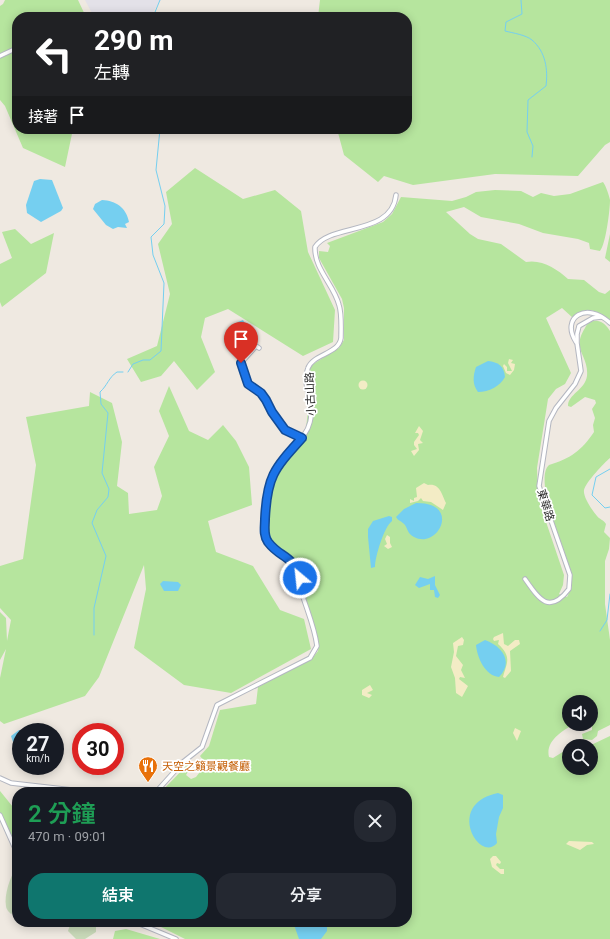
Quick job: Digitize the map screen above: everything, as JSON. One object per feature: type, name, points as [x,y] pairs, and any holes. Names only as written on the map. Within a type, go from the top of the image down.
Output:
[{"type":"street","points":[[0,56],[12,50]]},
{"type":"street","name":"小古山路","points":[[160,787],[183,762],[202,747],[217,705],[310,658],[317,646],[300,578],[294,564],[287,557],[276,551],[267,541],[264,533],[268,484],[280,463],[308,430],[311,420],[307,369],[319,356],[335,347],[341,338],[339,304],[317,261],[315,247],[320,241],[331,236],[381,219],[393,207],[396,195]]},
{"type":"street","name":"東華路","points":[[525,579],[539,598],[546,603],[553,603],[570,589],[570,575],[539,486],[549,421],[556,408],[575,384],[581,371],[577,343],[572,330],[572,322],[582,312],[589,311],[596,313],[610,323]]},
{"type":"street","name":"東華路","points":[[577,343],[579,326],[592,318],[601,317]]},
{"type":"street","points":[[259,348],[256,346],[241,363],[248,384],[261,393],[285,430],[302,438]]},
{"type":"street","points":[[0,778],[12,782],[51,787]]},
{"type":"street","points":[[0,815],[12,843]]},
{"type":"street","points":[[147,927],[176,939]]},
{"type":"shaded area","points":[[85,0],[161,0],[153,12],[91,12]]},
{"type":"green space","points":[[5,0],[78,0],[84,12],[12,12],[12,122],[5,106],[0,100],[0,6]]},
{"type":"green space","points":[[320,0],[610,0],[610,142],[605,145],[578,176],[495,174],[413,185],[384,176],[378,182],[344,155],[338,134],[412,134],[412,12],[319,12]]},
{"type":"green space","points":[[17,134],[72,134],[65,167],[23,148]]},
{"type":"green space","points":[[195,168],[243,199],[275,190],[301,211],[308,252],[335,310],[333,342],[303,356],[228,309],[205,318],[201,337],[215,372],[197,390],[174,361],[161,376],[141,382],[127,359],[157,346],[170,294],[158,244],[172,224],[166,192]]},
{"type":"green space","points":[[603,182],[609,196],[610,204],[606,234],[600,251],[590,249],[589,243],[578,239],[543,233],[519,224],[481,217],[464,207],[446,212],[470,234],[478,239],[501,244],[526,262],[532,261],[543,263],[568,279],[584,280],[599,292],[605,294],[610,290],[610,322],[601,314],[592,310],[582,311],[573,318],[562,308],[546,318],[571,373],[565,384],[556,389],[548,399],[537,468],[538,494],[541,507],[564,575],[563,585],[559,594],[567,597],[572,587],[572,576],[557,536],[547,501],[545,473],[549,465],[569,457],[580,449],[594,432],[593,425],[595,418],[592,409],[596,403],[595,400],[585,397],[571,407],[568,406],[571,398],[586,381],[587,376],[586,363],[580,347],[581,336],[588,323],[592,321],[598,321],[605,324],[610,331],[610,458],[588,482],[584,493],[586,500],[593,510],[606,524],[604,532],[610,538],[609,549],[605,561],[605,604],[610,640],[610,725],[598,731],[598,695],[562,695],[562,731],[552,741],[548,751],[549,757],[553,758],[562,752],[562,775],[598,775],[598,742],[610,736],[610,939],[185,939],[161,927],[412,927],[412,787],[166,787],[187,765],[189,764],[190,768],[186,775],[191,779],[196,777],[206,764],[200,756],[209,746],[220,710],[256,704],[258,687],[314,656],[318,651],[319,643],[305,600],[300,573],[291,556],[270,541],[266,531],[272,484],[306,429],[309,400],[307,381],[310,366],[339,348],[344,340],[344,308],[342,299],[319,258],[319,251],[328,252],[330,246],[327,243],[383,222],[392,214],[401,197],[452,201],[476,192],[495,190],[521,191],[533,197],[541,193],[554,196],[570,194]]},
{"type":"green space","points":[[15,229],[31,244],[54,233],[46,273],[2,307],[0,302],[0,264],[12,258],[2,232]]},
{"type":"green space","points":[[610,234],[610,262],[605,258]]},
{"type":"green space","points":[[169,386],[189,431],[208,440],[223,425],[236,441],[249,467],[252,505],[208,521],[216,552],[253,566],[280,610],[304,619],[311,649],[231,693],[184,685],[134,648],[146,589],[144,565],[99,677],[85,696],[4,724],[0,721],[0,678],[6,649],[0,660],[0,612],[6,618],[7,641],[11,620],[0,608],[0,566],[23,559],[36,465],[26,417],[89,406],[90,392],[112,403],[122,442],[117,486],[128,493],[129,514],[157,510],[162,496],[154,467],[169,436],[159,411]]},
{"type":"green space","points":[[590,731],[598,731],[597,736],[593,739],[583,739],[582,734]]},
{"type":"green space","points":[[0,791],[12,806],[12,840],[0,813]]},
{"type":"green space","points":[[12,876],[11,914],[6,907],[6,897]]},
{"type":"green space","points":[[69,927],[96,927],[96,932],[85,939],[76,939],[68,931]]},
{"type":"green space","points":[[126,929],[160,939],[113,939],[115,931]]},
{"type":"sand","points":[[509,359],[513,360],[511,363],[515,364],[514,370],[510,375],[506,373],[503,366],[504,364],[507,367],[507,371],[512,371],[508,363]]},
{"type":"sand","points":[[361,381],[365,381],[367,385],[365,389],[361,389],[359,387],[359,383]]},
{"type":"sand","points":[[419,426],[423,431],[420,440],[423,443],[418,444],[419,450],[414,456],[411,451],[417,449],[414,442],[419,435],[418,433],[415,433]]},
{"type":"sand","points":[[424,483],[435,486],[440,490],[446,503],[443,510],[431,502],[423,501],[421,498],[418,501],[410,503],[410,499],[414,501],[414,498],[417,497],[416,488]]},
{"type":"sand","points":[[387,535],[390,537],[392,547],[388,549],[384,546],[387,544],[385,539]]},
{"type":"sand","points":[[503,633],[504,644],[508,646],[515,640],[519,640],[520,644],[510,651],[511,671],[505,678],[503,677],[507,663],[507,656],[498,644],[499,640],[494,641],[493,639],[494,637]]},
{"type":"sand","points":[[462,637],[464,640],[463,645],[458,646],[456,656],[463,665],[461,670],[465,678],[460,677],[459,679],[468,686],[462,697],[456,693],[455,678],[451,667],[454,652],[453,643]]},
{"type":"sand","points":[[370,685],[373,690],[367,693],[372,695],[369,698],[362,695],[362,690]]},
{"type":"sand","points":[[515,728],[521,731],[517,741],[513,733]]},
{"type":"sand","points":[[569,841],[592,842],[594,844],[587,845],[580,850],[566,844]]},
{"type":"sand","points":[[493,856],[496,856],[501,862],[500,864],[497,863],[496,865],[500,869],[504,869],[504,874],[501,874],[492,867],[490,859]]},
{"type":"water","points":[[40,179],[52,180],[63,208],[61,211],[41,222],[27,213],[26,205],[34,181]]},
{"type":"water","points":[[102,200],[116,203],[123,209],[128,217],[129,222],[125,224],[127,228],[118,227],[113,229],[106,225],[93,209],[95,204]]},
{"type":"water","points":[[243,320],[248,329],[242,332],[237,331],[235,329],[238,322]]},
{"type":"water","points":[[488,361],[495,362],[500,365],[505,377],[494,388],[478,392],[474,380],[476,367]]},
{"type":"water","points":[[416,503],[430,505],[438,510],[442,517],[441,524],[437,532],[431,537],[423,539],[412,536],[405,525],[396,517],[404,509]]},
{"type":"water","points":[[389,516],[392,517],[392,521],[386,529],[380,542],[375,567],[371,568],[368,529],[373,521]]},
{"type":"water","points":[[435,576],[435,585],[440,595],[438,598],[435,597],[434,590],[430,590],[430,584],[419,588],[415,585],[420,577],[428,579]]},
{"type":"water","points":[[163,581],[178,582],[181,585],[178,591],[164,591],[160,584]]},
{"type":"water","points":[[485,640],[501,650],[506,660],[506,666],[499,677],[494,676],[486,670],[478,655],[476,645]]},
{"type":"water","points":[[498,793],[503,795],[503,808],[499,817],[496,834],[497,843],[490,847],[482,846],[471,830],[469,819],[473,808],[482,799]]},
{"type":"water","points":[[295,927],[327,927],[327,931],[321,939],[299,939]]},
{"type":"waterway","points":[[155,12],[160,0]]},
{"type":"waterway","points":[[521,0],[522,14],[506,22],[505,31],[526,37],[537,45],[543,56],[547,74],[546,86],[528,100],[527,132],[533,146],[532,157]]},
{"type":"waterway","points":[[128,372],[133,364],[143,360],[150,360],[161,351],[164,283],[153,255],[151,237],[164,224],[165,206],[156,170],[160,134]]},
{"type":"waterway","points":[[94,635],[94,608],[106,556],[92,523],[97,510],[108,497],[109,489],[102,473],[108,413],[101,404],[100,392],[114,374],[117,372],[123,372]]},
{"type":"waterway","points":[[610,469],[596,477],[592,495],[605,508],[610,507]]},
{"type":"waterway","points":[[600,631],[607,620],[610,594]]},
{"type":"place","name":"天空之籟景觀餐廳","points":[[148,783]]},
{"type":"route","points":[[241,363],[248,384],[261,393],[272,412],[280,420],[285,430],[290,434],[302,438],[280,463],[268,484],[264,533],[267,541],[276,551],[287,557],[294,564],[300,578]]}]
